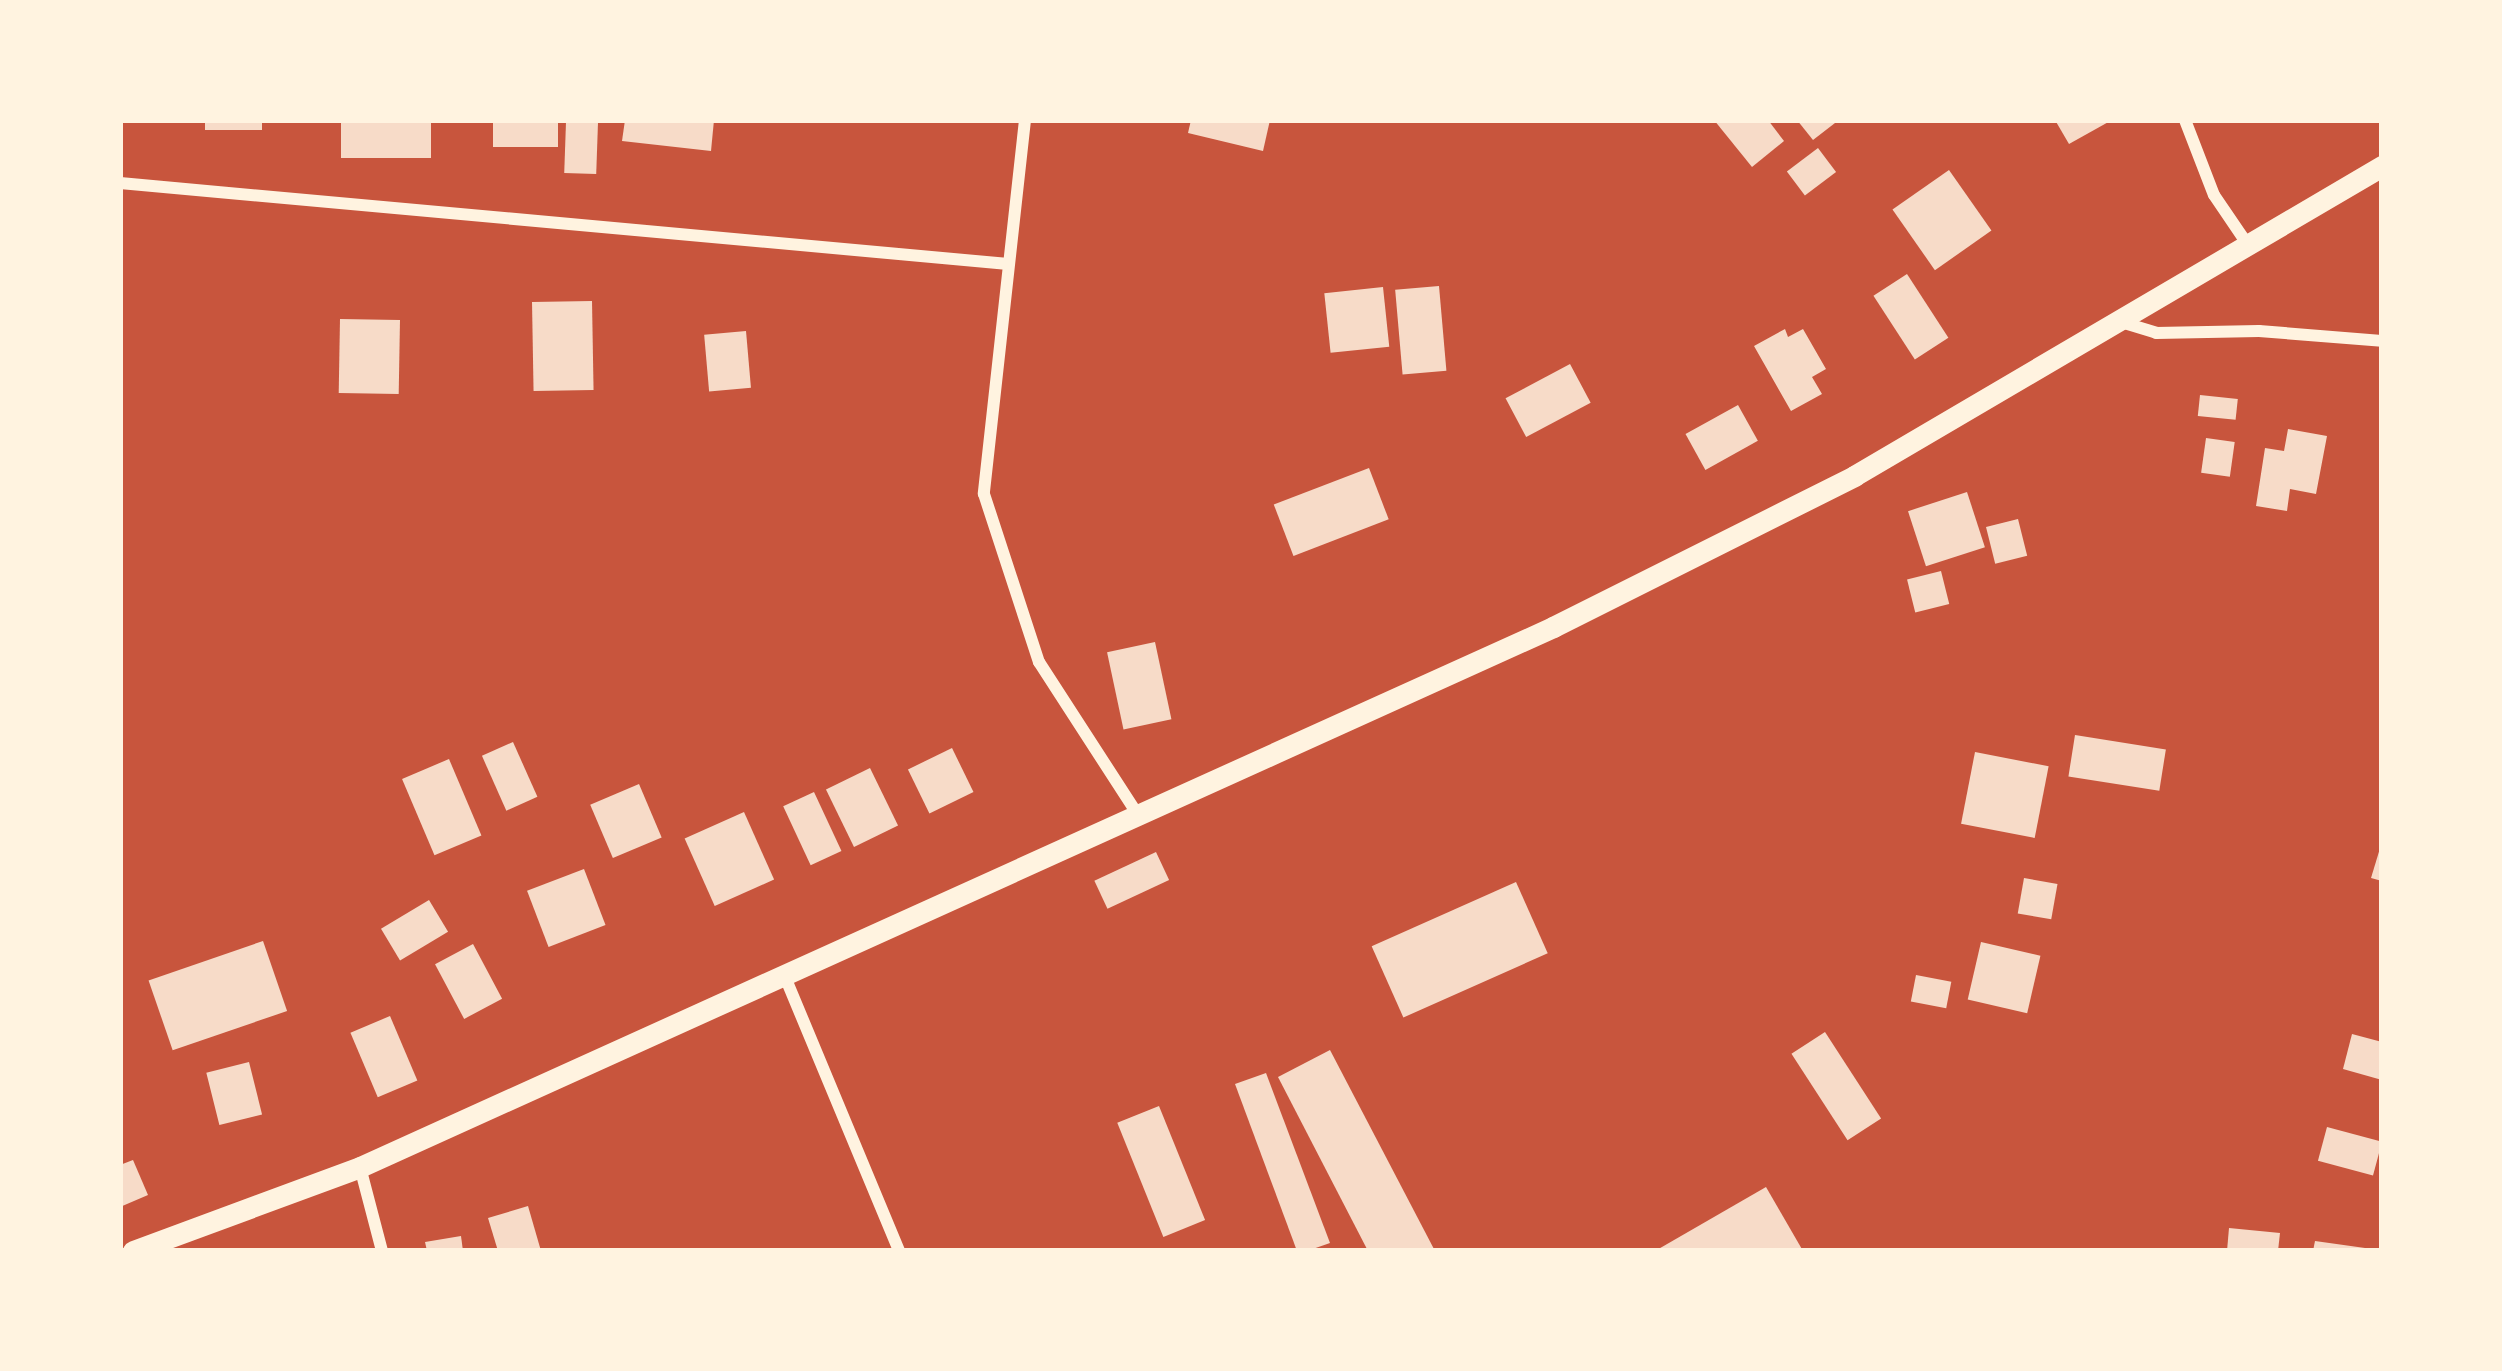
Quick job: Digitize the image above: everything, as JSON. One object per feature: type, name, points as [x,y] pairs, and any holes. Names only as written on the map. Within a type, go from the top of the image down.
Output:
[{"type":"street","points":[[1025,120],[984,494],[1039,662],[1136,812]]},
{"type":"street","points":[[2185,120],[2214,195],[2249,246]]},
{"type":"street","points":[[133,1251],[360,1166],[782,971],[1574,617],[1854,476],[2382,166]]},
{"type":"street","points":[[120,183],[1008,263]]},
{"type":"street","points":[[2121,322],[2156,333],[2259,331],[2382,341]]},
{"type":"street","points":[[782,971],[899,1251]]},
{"type":"street","points":[[360,1166],[382,1251]]},
{"type":"building","points":[[205,120],[262,120],[262,130],[205,130]]},
{"type":"building","points":[[341,120],[431,120],[431,158],[341,158]]},
{"type":"building","points":[[493,120],[558,120],[558,147],[493,147]]},
{"type":"building","points":[[625,120],[714,120],[711,151],[622,141]]},
{"type":"building","points":[[1191,120],[1270,120],[1263,151],[1188,133]]},
{"type":"building","points":[[1714,120],[1768,120],[1784,141],[1752,167]]},
{"type":"building","points":[[1797,120],[1833,120],[1835,123],[1813,140]]},
{"type":"building","points":[[2055,120],[2112,120],[2069,144]]},
{"type":"building","points":[[566,122],[598,123],[596,174],[564,173]]},
{"type":"building","points":[[1818,148],[1836,172],[1805,195],[1787,171]]},
{"type":"building","points":[[1949,170],[1991,231],[1935,270],[1892,210]]},
{"type":"building","points":[[1907,274],[1948,338],[1915,360],[1873,296]]},
{"type":"building","points":[[1439,286],[1446,371],[1403,375],[1395,290]]},
{"type":"building","points":[[1383,287],[1389,347],[1331,353],[1324,293]]},
{"type":"building","points":[[592,301],[594,390],[534,391],[532,302]]},
{"type":"building","points":[[340,319],[400,320],[399,394],[339,393]]},
{"type":"building","points":[[1785,329],[1788,337],[1803,329],[1826,369],[1812,377],[1822,394],[1791,411],[1754,346]]},
{"type":"building","points":[[746,331],[751,388],[709,391],[704,335]]},
{"type":"building","points":[[1570,364],[1591,403],[1526,437],[1506,398]]},
{"type":"building","points":[[2200,395],[2238,399],[2236,420],[2198,416]]},
{"type":"building","points":[[1738,405],[1758,441],[1705,470],[1686,434]]},
{"type":"building","points":[[2288,429],[2327,436],[2316,494],[2290,489],[2287,511],[2256,506],[2265,448],[2284,451]]},
{"type":"building","points":[[2206,438],[2235,442],[2230,477],[2201,473]]},
{"type":"building","points":[[1369,468],[1389,519],[1293,556],[1274,505]]},
{"type":"building","points":[[1967,492],[1985,547],[1926,566],[1908,511]]},
{"type":"building","points":[[2018,519],[2027,556],[1995,564],[1986,527]]},
{"type":"building","points":[[1941,571],[1949,604],[1915,612],[1907,579]]},
{"type":"building","points":[[1155,642],[1171,719],[1123,729],[1107,652]]},
{"type":"building","points":[[2075,735],[2166,749],[2159,791],[2068,776]]},
{"type":"building","points":[[513,742],[537,797],[506,811],[482,756]]},
{"type":"building","points":[[952,748],[973,792],[929,814],[908,769]]},
{"type":"building","points":[[1975,752],[2049,766],[2035,838],[1961,824]]},
{"type":"building","points":[[449,759],[481,835],[434,855],[402,779]]},
{"type":"building","points":[[870,768],[898,826],[854,847],[826,789]]},
{"type":"building","points":[[639,784],[662,837],[613,858],[590,805]]},
{"type":"building","points":[[814,792],[841,851],[811,865],[783,806]]},
{"type":"building","points":[[744,812],[774,880],[715,906],[685,838]]},
{"type":"building","points":[[2382,846],[2382,881],[2371,878]]},
{"type":"building","points":[[1156,852],[1169,880],[1107,909],[1094,881]]},
{"type":"building","points":[[584,869],[606,925],[549,947],[527,891]]},
{"type":"building","points":[[2024,878],[2057,884],[2051,919],[2018,913]]},
{"type":"building","points":[[1516,882],[1548,953],[1403,1018],[1372,946]]},
{"type":"building","points":[[429,900],[448,932],[400,961],[381,929]]},
{"type":"building","points":[[263,941],[287,1011],[173,1050],[149,980]]},
{"type":"building","points":[[1981,942],[2040,956],[2027,1013],[1968,999]]},
{"type":"building","points":[[473,944],[502,999],[464,1019],[435,964]]},
{"type":"building","points":[[1916,975],[1951,982],[1946,1008],[1911,1002]]},
{"type":"building","points":[[390,1016],[417,1080],[378,1097],[350,1033]]},
{"type":"building","points":[[1825,1032],[1881,1118],[1848,1140],[1791,1054]]},
{"type":"building","points":[[2352,1034],[2382,1042],[2382,1080],[2343,1069]]},
{"type":"building","points":[[1330,1050],[1435,1251],[1368,1251],[1278,1077]]},
{"type":"building","points":[[249,1062],[262,1114],[219,1125],[206,1073]]},
{"type":"building","points":[[1266,1073],[1330,1243],[1307,1251],[1297,1251],[1235,1084]]},
{"type":"building","points":[[1159,1106],[1205,1220],[1163,1237],[1117,1123]]},
{"type":"building","points":[[2327,1127],[2382,1142],[2373,1176],[2318,1161]]},
{"type":"building","points":[[133,1160],[148,1195],[120,1207],[120,1165]]},
{"type":"building","points":[[1766,1187],[1803,1251],[1655,1251]]},
{"type":"building","points":[[528,1206],[541,1251],[498,1251],[488,1218]]},
{"type":"building","points":[[2229,1228],[2280,1233],[2278,1251],[2227,1251]]},
{"type":"building","points":[[461,1236],[463,1251],[427,1251],[425,1242]]},
{"type":"building","points":[[2315,1241],[2365,1248],[2365,1251],[2313,1251]]}]
